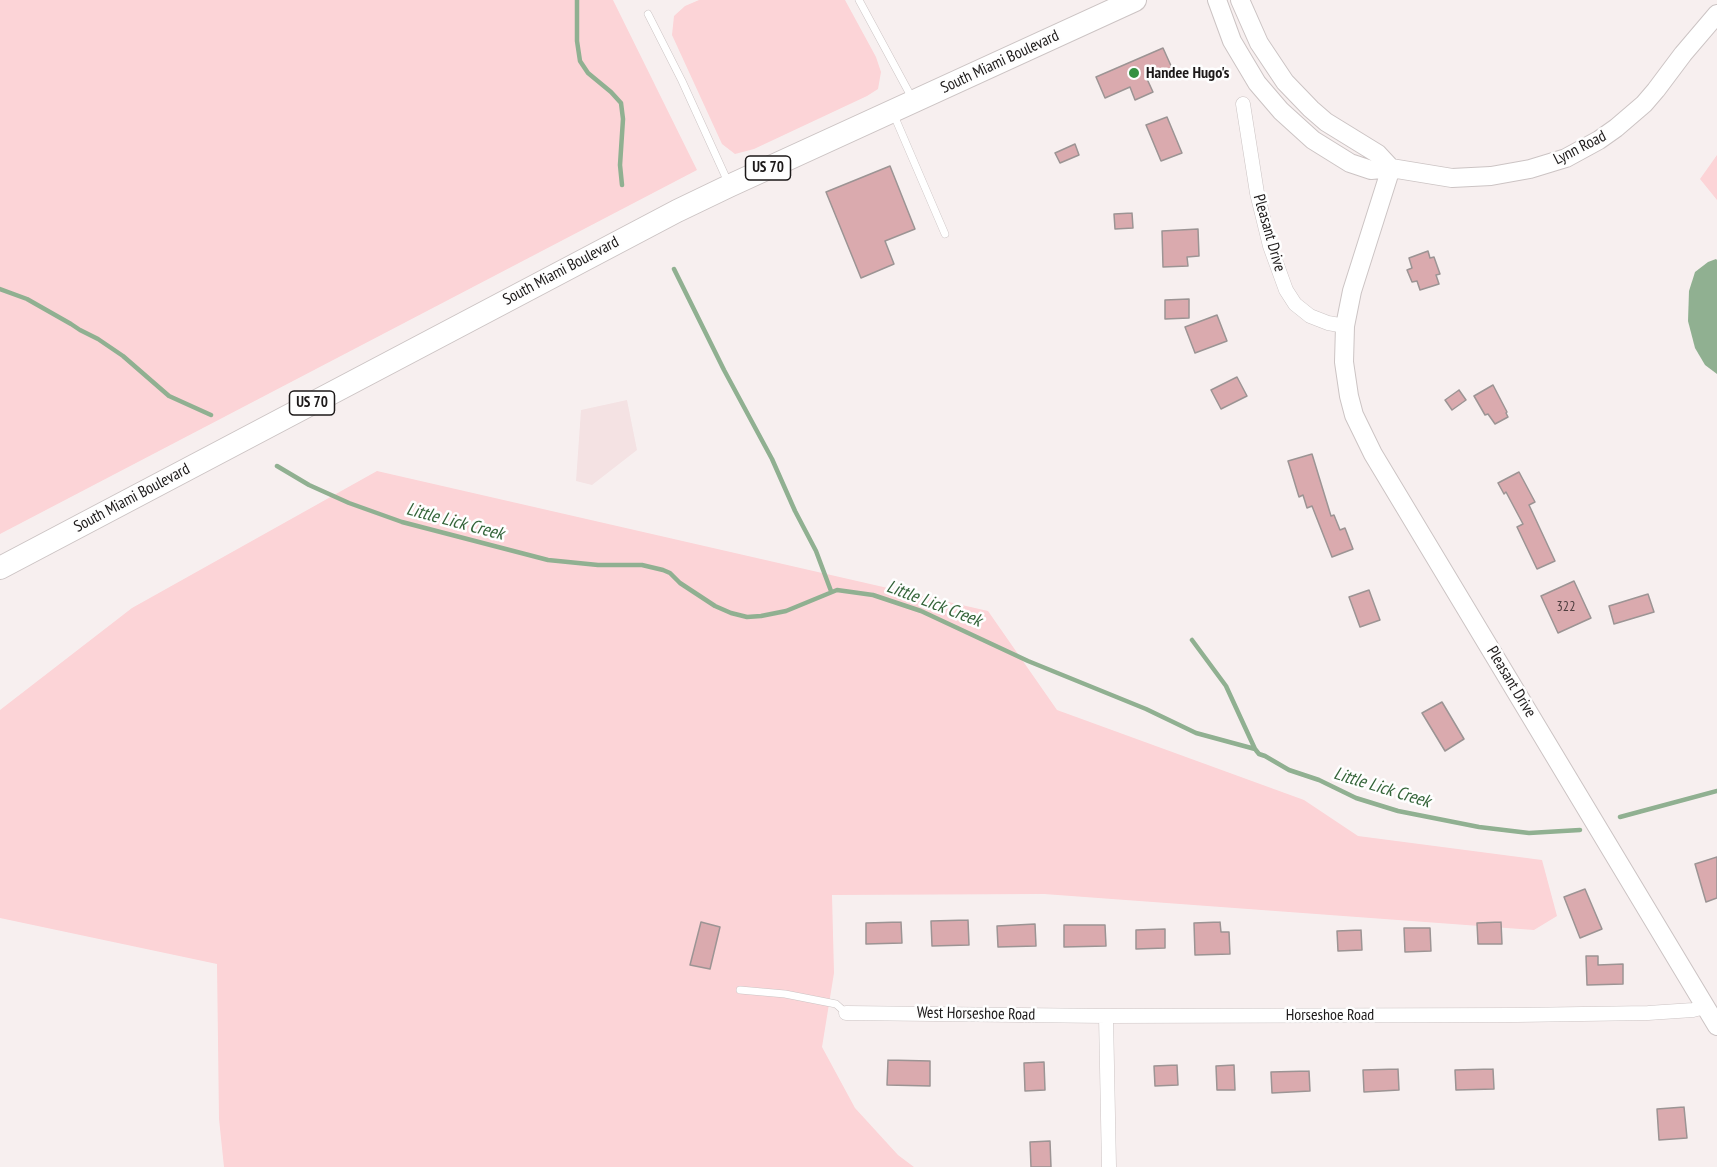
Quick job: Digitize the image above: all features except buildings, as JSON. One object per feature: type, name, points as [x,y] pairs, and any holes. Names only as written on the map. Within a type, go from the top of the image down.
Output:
[{"type":"highway","name":"South Miami Boulevard","points":[[0,568],[625,238],[729,186],[1136,0]]},
{"type":"street","points":[[1217,0],[1232,41],[1247,69],[1268,97],[1296,126],[1350,163],[1371,170],[1391,168]]},
{"type":"street","points":[[1240,0],[1259,43],[1275,70],[1291,89],[1326,122],[1378,154],[1391,168]]},
{"type":"street","name":"Lynn Road","points":[[1391,168],[1452,178],[1491,176],[1548,164],[1583,150],[1616,128],[1644,104],[1717,14]]},
{"type":"street","name":"Pleasant Drive","points":[[1243,104],[1257,193],[1270,246],[1286,290],[1295,304],[1310,316],[1345,326]]},
{"type":"street","name":"Pleasant Drive","points":[[1391,168],[1352,291],[1345,326],[1344,362],[1354,415],[1364,436],[1717,1026]]},
{"type":"street","name":"Horseshoe Road","points":[[1106,1016],[1648,1013],[1693,1010],[1705,1006]]},
{"type":"street","name":"West Horseshoe Road","points":[[846,1012],[1106,1016]]},
{"type":"street","points":[[1106,1016],[1109,1167]]},
{"type":"lane","points":[[859,0],[913,101]]},
{"type":"lane","points":[[648,14],[682,81],[729,186]]},
{"type":"lane","points":[[892,111],[945,234]]},
{"type":"lane","points":[[740,990],[785,994],[836,1004],[846,1012]]},
{"type":"shaded area","points":[[0,0],[613,0],[697,170],[0,534]]},
{"type":"shaded area","points":[[699,0],[845,0],[876,57],[881,72],[878,89],[754,149],[735,154],[722,144],[672,35],[674,16],[685,6]]},
{"type":"shaded area","points":[[1717,155],[1717,200],[1700,179]]},
{"type":"shaded area","points":[[1716,259],[1717,374],[1705,365],[1695,348],[1688,321],[1689,291],[1695,272]]},
{"type":"shaded area","points":[[627,400],[637,450],[592,485],[576,481],[581,410]]},
{"type":"shaded area","points":[[377,471],[988,611],[1057,710],[1304,800],[1358,836],[1542,860],[1557,916],[1534,930],[1044,894],[832,895],[834,973],[822,1047],[855,1108],[898,1155],[914,1167],[224,1167],[219,1119],[217,964],[0,918],[0,710],[132,608]]},
{"type":"waterway","points":[[577,0],[577,41],[580,61],[588,73],[621,103],[623,119],[620,165],[622,185]]},
{"type":"waterway","points":[[674,269],[724,370],[772,459],[816,551],[831,591]]},
{"type":"waterway","name":"Little Lick Creek","points":[[0,289],[27,299],[98,339],[123,356],[169,396],[211,415]]},
{"type":"waterway","name":"Little Lick Creek","points":[[277,466],[309,485],[349,503],[402,522],[548,560],[598,565],[642,565],[663,570],[715,606],[747,617],[786,611],[837,590],[873,595],[921,611],[1028,661],[1146,709],[1196,733],[1255,749],[1259,754],[1289,770],[1319,780],[1356,798],[1398,811],[1479,827],[1529,833],[1580,830]]},
{"type":"waterway","points":[[1192,640],[1226,686],[1255,749]]},
{"type":"waterway","name":"Little Lick Creek","points":[[1620,817],[1717,791]]},
{"type":"place","name":"Handee Hugo's","points":[[1134,73]]}]
